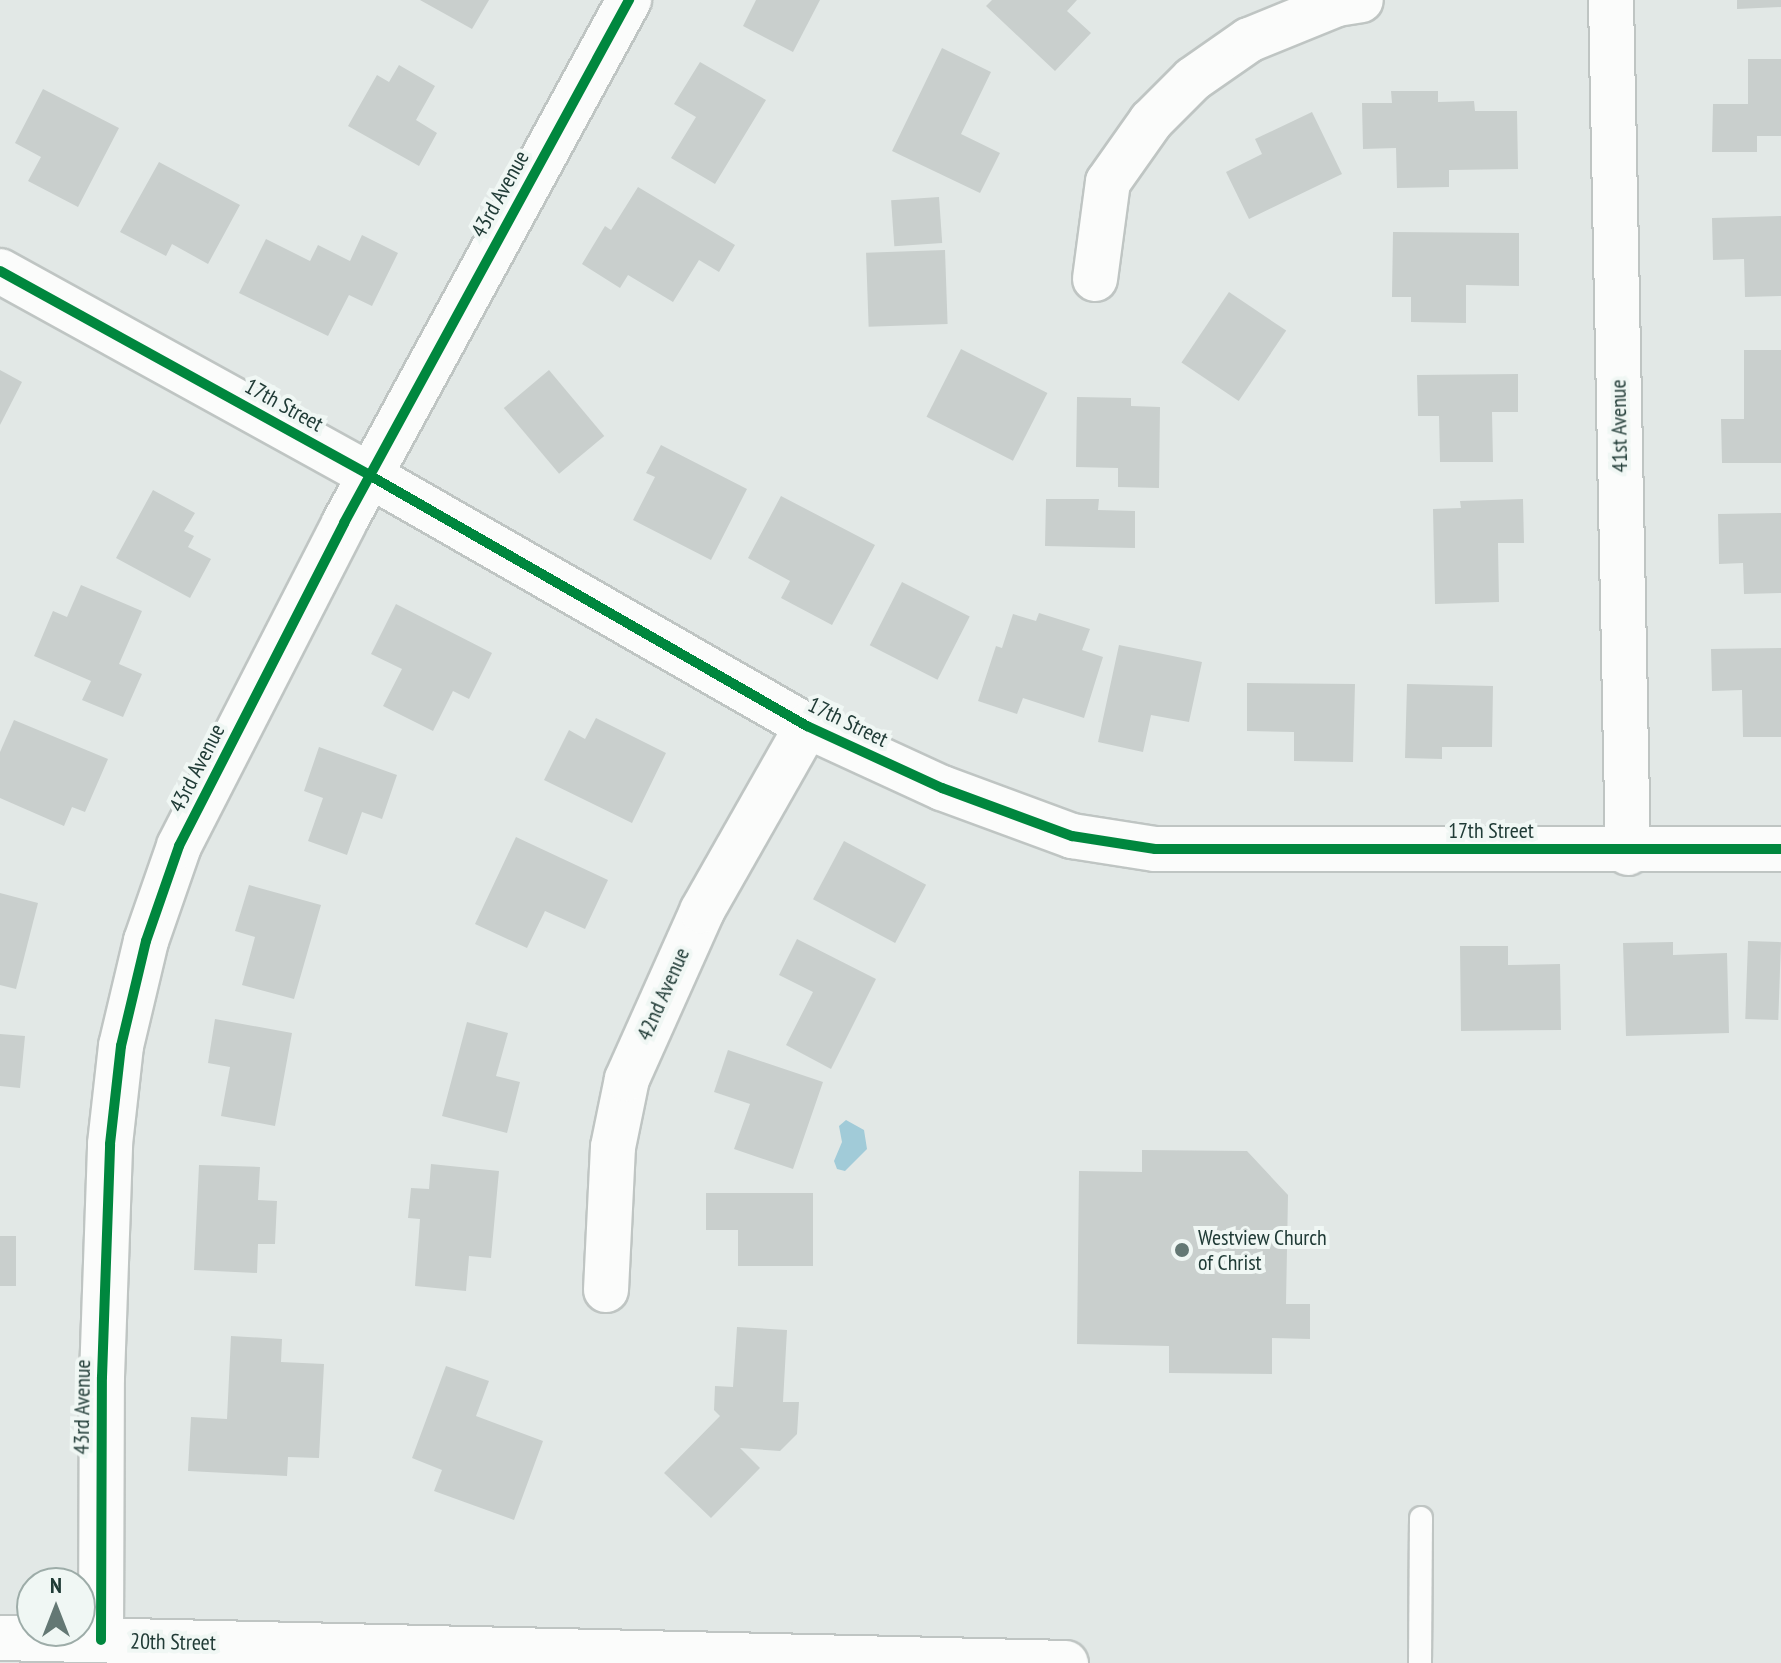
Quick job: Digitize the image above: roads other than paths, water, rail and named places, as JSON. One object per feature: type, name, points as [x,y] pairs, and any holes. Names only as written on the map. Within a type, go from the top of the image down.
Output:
[{"type":"street","name":"43rd Avenue","points":[[101,1640],[102,1377],[110,1144],[121,1046],[146,941],[179,846],[369,475],[629,0]]},
{"type":"street","points":[[1095,279],[1108,182],[1151,121],[1193,79],[1249,40],[1337,4],[1361,0]]},
{"type":"street","name":"41st Avenue","points":[[1611,0],[1628,853]]},
{"type":"street","name":"17th Street","points":[[0,271],[369,475],[807,726],[942,788],[1086,838],[1155,849],[1628,853],[1781,849]]},
{"type":"street","name":"42nd Avenue","points":[[606,1290],[613,1147],[627,1079],[702,911],[807,726]]},
{"type":"street","name":"20th Street","points":[[0,1638],[1066,1663]]},
{"type":"lane","points":[[1420,1663],[1421,1518]]},
{"type":"water","points":[[846,1120],[864,1130],[867,1149],[845,1171],[837,1169],[834,1161],[842,1142],[839,1126]]},
{"type":"place","name":"Westview Church of Christ","points":[[1182,1250]]}]
